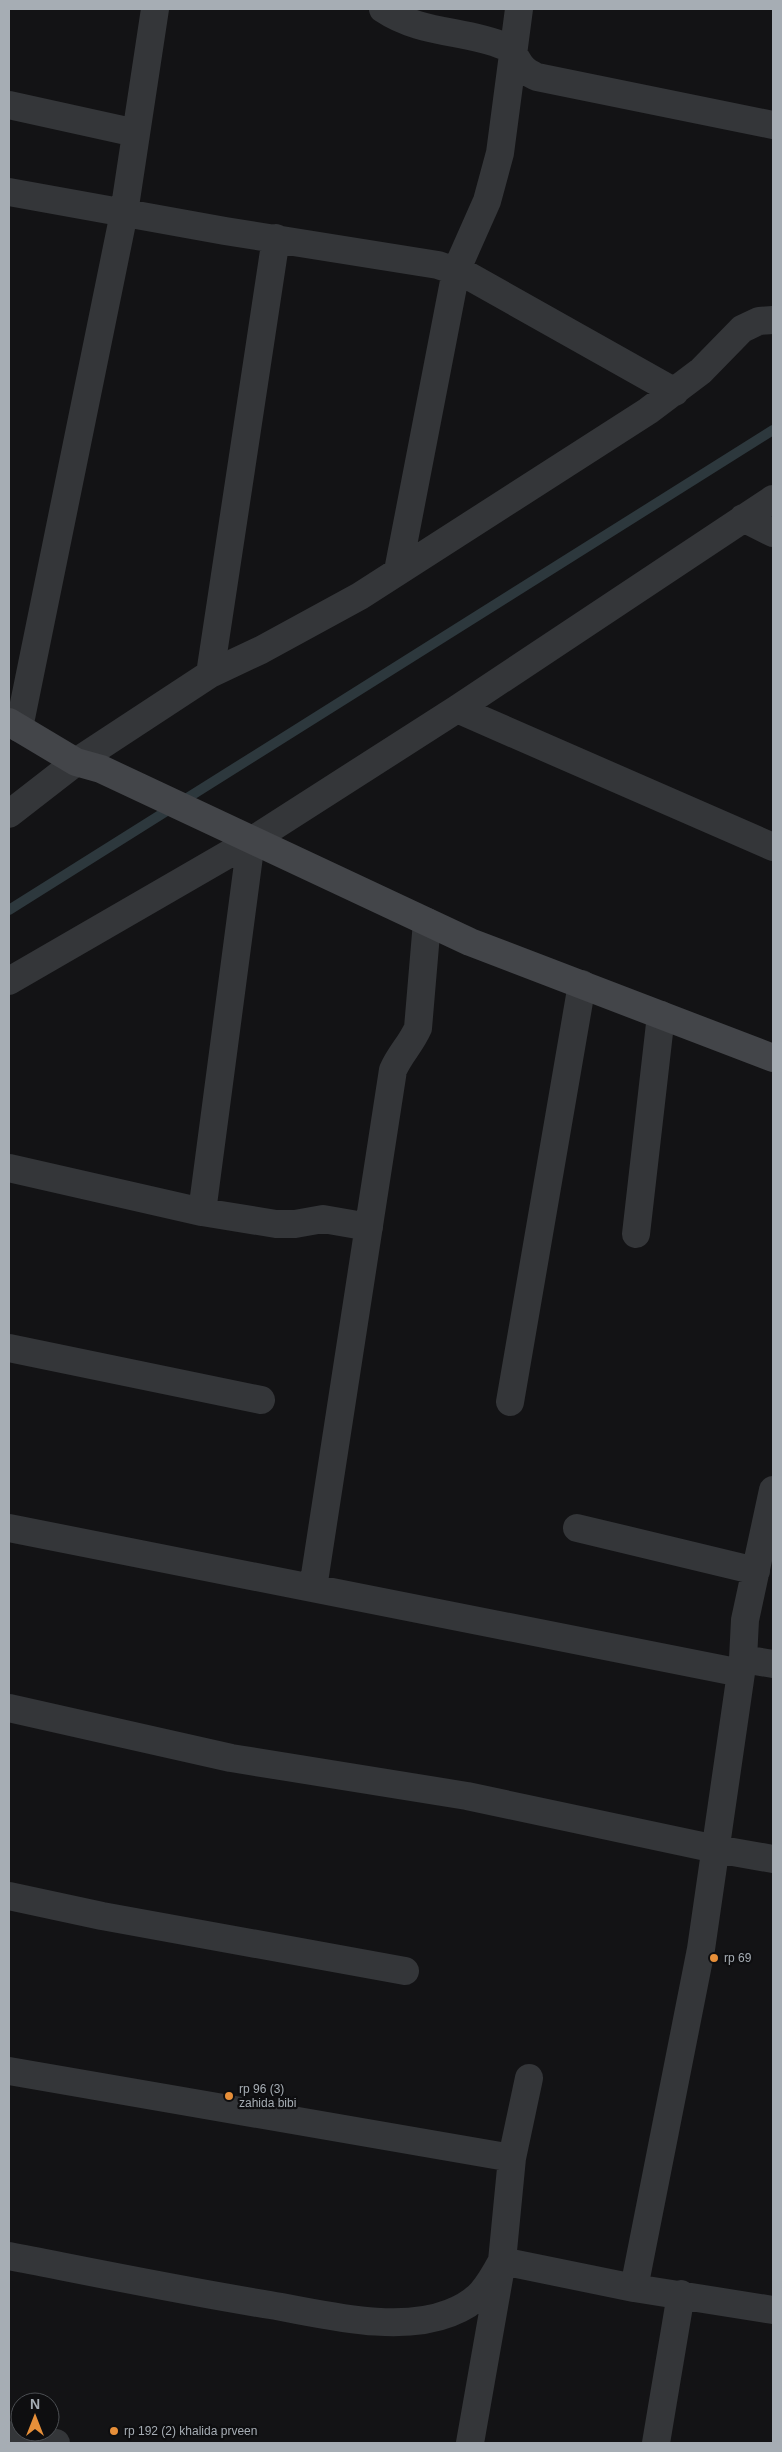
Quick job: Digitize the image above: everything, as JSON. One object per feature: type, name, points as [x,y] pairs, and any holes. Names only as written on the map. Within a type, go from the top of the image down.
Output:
[{"type":"street","points":[[155,9],[124,213],[14,725],[89,766],[470,942],[773,1058]]},
{"type":"street","points":[[382,9],[411,24],[508,47],[524,70],[537,77],[773,125]]},
{"type":"street","points":[[398,571],[456,271],[488,202],[500,153],[519,9]]},
{"type":"street","points":[[9,105],[136,133]]},
{"type":"street","points":[[9,192],[124,213],[410,259],[456,271],[675,392]]},
{"type":"street","points":[[210,674],[276,238]]},
{"type":"street","points":[[9,814],[89,766],[210,674],[261,650],[360,596],[648,411],[701,371],[742,329],[759,321],[773,320]]},
{"type":"street","points":[[9,981],[250,841],[457,709],[773,499]]},
{"type":"street","points":[[743,518],[773,533]]},
{"type":"street","points":[[457,709],[773,848]]},
{"type":"street","points":[[202,1212],[250,841]]},
{"type":"street","points":[[313,1588],[393,1070],[399,1055],[413,1039],[418,1028],[427,922]]},
{"type":"street","points":[[510,1402],[582,984]]},
{"type":"street","points":[[636,1234],[661,1015]]},
{"type":"street","points":[[9,1168],[202,1212],[276,1224],[295,1224],[323,1219],[369,1227]]},
{"type":"street","points":[[9,1348],[261,1400]]},
{"type":"street","points":[[634,2288],[701,1949],[742,1666],[745,1620],[773,1490]]},
{"type":"street","points":[[9,1528],[313,1588],[742,1666],[773,1664]]},
{"type":"street","points":[[577,1528],[756,1571]]},
{"type":"street","points":[[9,1708],[231,1758],[458,1794],[716,1849],[773,1859]]},
{"type":"street","points":[[9,1896],[102,1916],[405,1971]]},
{"type":"street","points":[[9,2071],[512,2158]]},
{"type":"street","points":[[470,2443],[502,2261],[512,2158],[529,2078]]},
{"type":"street","points":[[9,2256],[217,2296],[365,2320],[392,2321],[424,2320],[450,2314],[475,2301],[488,2286],[502,2261]]},
{"type":"street","points":[[502,2261],[634,2288],[773,2310]]},
{"type":"street","points":[[656,2443],[681,2294]]},
{"type":"street","points":[[9,2435],[56,2443]]},
{"type":"waterway","points":[[9,910],[773,430]]},
{"type":"place","name":"rp 69","points":[[714,1958]]},
{"type":"place","name":"rp 96 (3) zahida bibi","points":[[229,2096]]},
{"type":"place","name":"rp 192 (2) khalida prveen","points":[[114,2431]]}]
